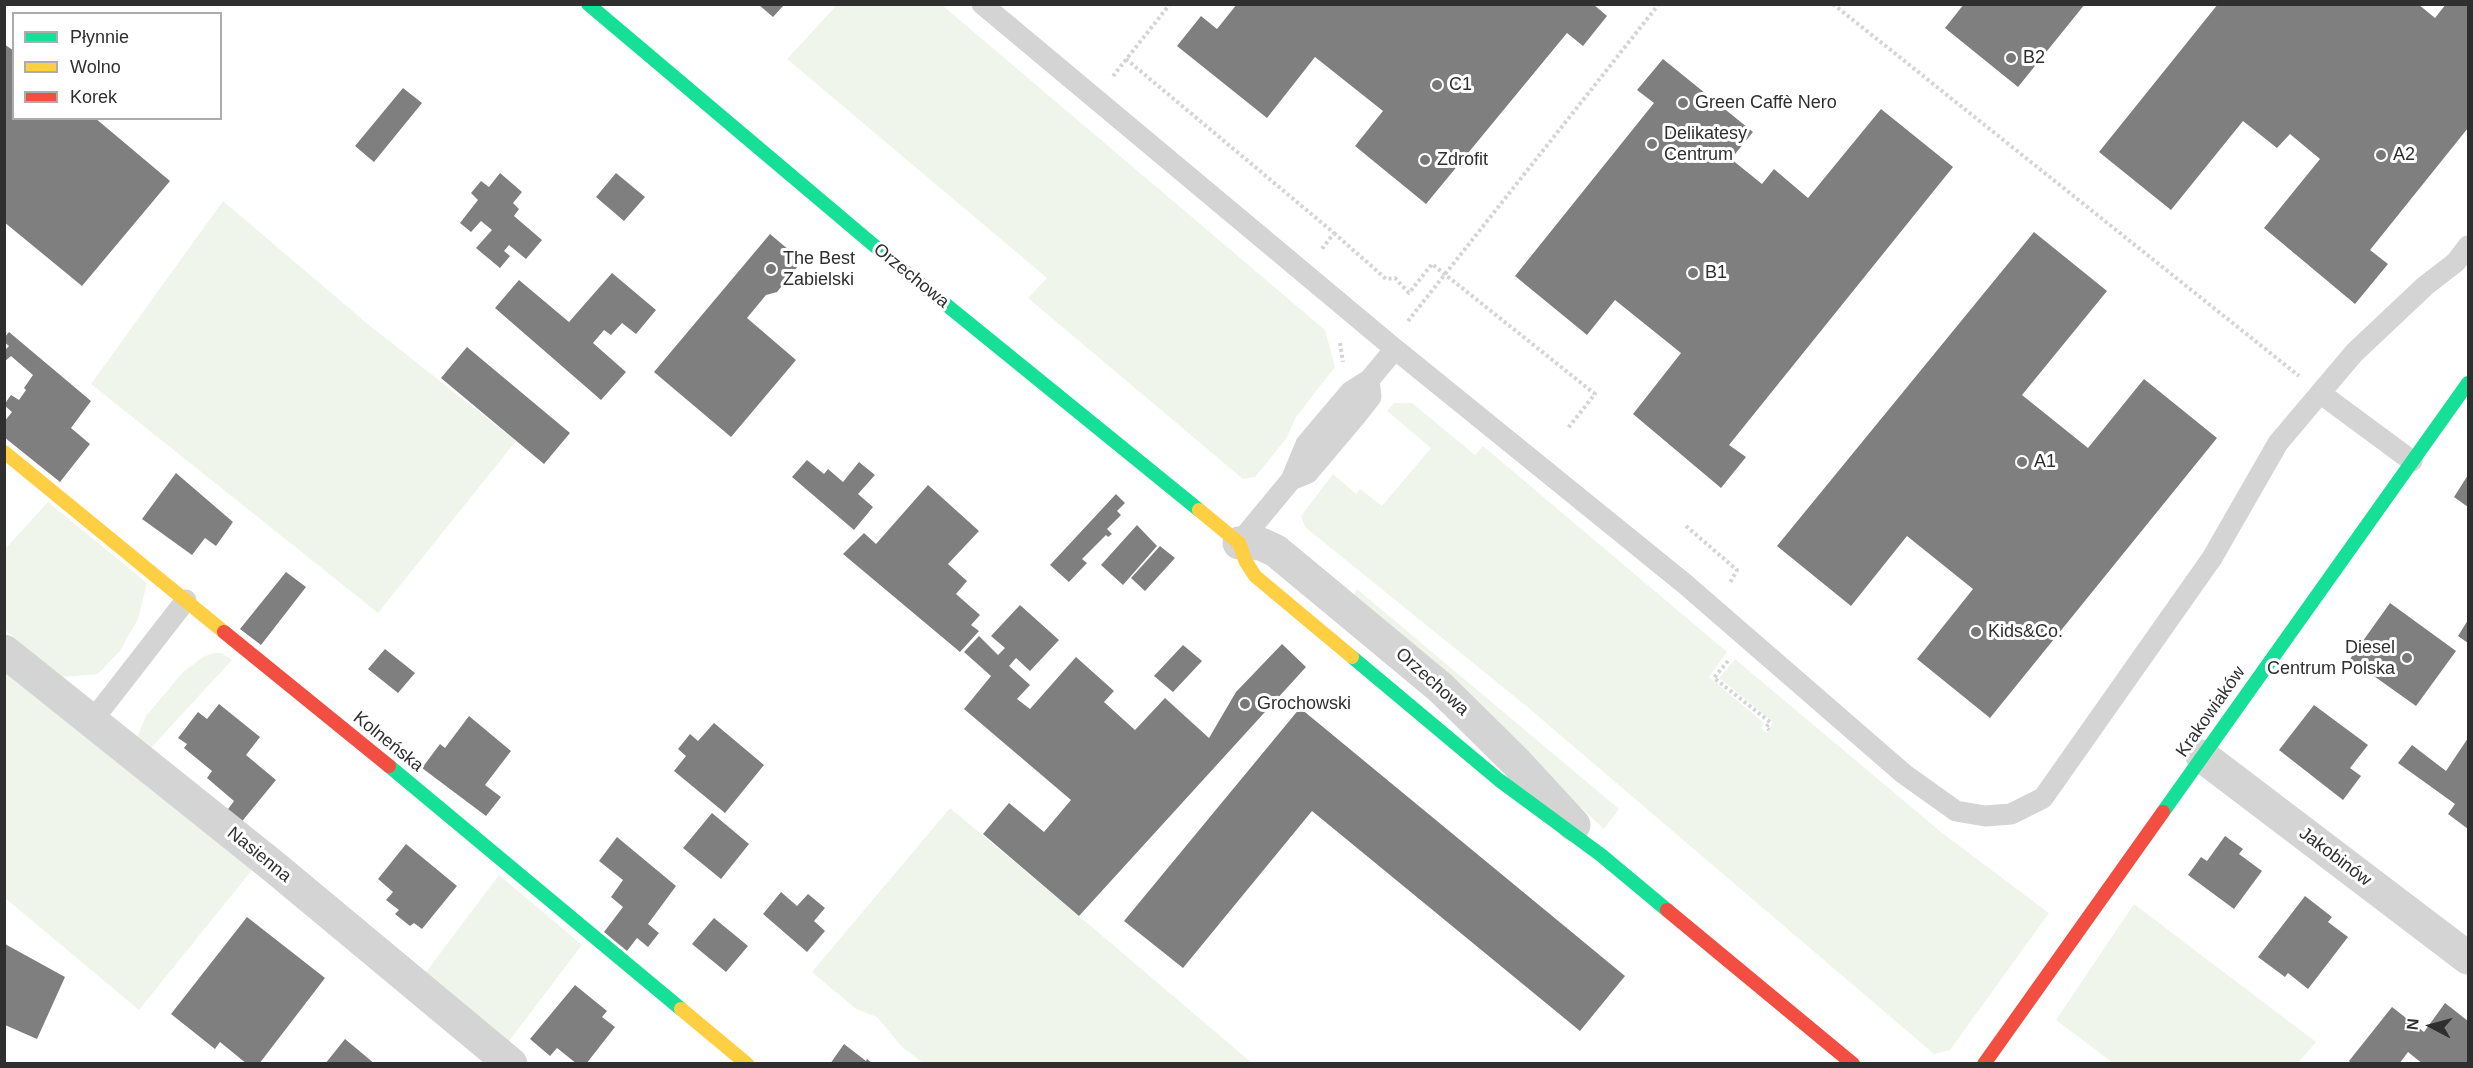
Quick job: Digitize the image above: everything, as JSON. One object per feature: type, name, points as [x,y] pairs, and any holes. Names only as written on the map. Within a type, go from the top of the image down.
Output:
[{"type":"street","name":"Orzechowa","points":[[588,4],[896,264],[1239,543],[1261,544],[1276,551],[1441,688],[1515,761],[1601,855],[1853,1064]]},
{"type":"street","name":"Krakowiaków","points":[[1984,1064],[2469,382]]},
{"type":"street","name":"Kolneńska","points":[[4,452],[453,819],[747,1064]]},
{"type":"street","name":"Nasienna","points":[[4,651],[273,866],[510,1064]]},
{"type":"street","name":"Jakobinów","points":[[2202,756],[2469,958]]},
{"type":"lane","points":[[982,4],[1392,347],[1686,584],[1904,774],[1956,811],[1985,816],[2011,814],[2043,798],[2212,558],[2278,443],[2354,353],[2425,286],[2456,262],[2469,246]]},
{"type":"lane","points":[[1239,543],[1291,480],[1306,444],[1350,392],[1369,380],[1392,347]]},
{"type":"lane","points":[[2320,393],[2412,461]]},
{"type":"lane","points":[[92,721],[186,600]]},
{"type":"path","points":[[1126,59],[1170,4]]},
{"type":"path","points":[[1392,347],[1444,273],[1659,4]]},
{"type":"path","points":[[1833,4],[2320,393]]},
{"type":"path","points":[[1334,233],[1386,279],[1395,278],[1409,293],[1432,264],[1595,394],[1568,428]]},
{"type":"path","points":[[1686,526],[1737,570]]},
{"type":"path","points":[[1725,664],[1714,678],[1770,722],[1766,727],[1769,730]]},
{"type":"shaded area","points":[[837,5],[942,5],[1325,330],[1335,367],[1296,417],[1286,439],[1255,477],[1243,479],[1028,298],[1047,278],[787,59]]},
{"type":"shaded area","points":[[223,201],[369,325],[516,441],[378,613],[91,384]]},
{"type":"shaded area","points":[[1394,403],[1412,403],[1475,455],[1483,446],[1727,652],[1709,677],[1764,723],[1761,728],[1767,733],[1773,722],[1719,678],[1735,659],[1941,832],[2049,913],[1950,1050],[1934,1054],[1525,705],[1305,527],[1301,516],[1333,474],[1356,494],[1360,489],[1382,506],[1431,448],[1387,411]]},
{"type":"shaded area","points":[[48,502],[147,583],[138,619],[120,651],[98,674],[61,677],[5,630],[4,550]]},
{"type":"shaded area","points":[[1357,589],[1619,809],[1604,829],[1353,596]]},
{"type":"shaded area","points":[[222,653],[232,660],[149,750],[136,740],[146,716],[183,672],[203,657]]},
{"type":"shaded area","points":[[4,668],[252,870],[139,1010],[5,898]]},
{"type":"shaded area","points":[[950,808],[1252,1063],[923,1063],[902,1047],[877,1017],[856,1009],[812,972]]},
{"type":"shaded area","points":[[499,875],[582,945],[506,1045],[423,976]]},
{"type":"shaded area","points":[[2134,904],[2316,1042],[2298,1063],[2113,1063],[2056,1020]]},
{"type":"building","name":"C1","points":[[1237,4],[1593,4],[1607,16],[1583,46],[1567,33],[1426,204],[1355,146],[1383,111],[1315,57],[1267,118],[1177,46],[1201,16],[1217,29]]},
{"type":"building","name":"B2","points":[[1964,4],[2085,4],[2018,87],[1945,28]]},
{"type":"building","name":"A2","points":[[2218,4],[2418,4],[2435,18],[2446,4],[2468,4],[2468,128],[2370,250],[2388,264],[2355,304],[2264,228],[2320,159],[2290,134],[2277,148],[2243,121],[2171,210],[2099,152]]},
{"type":"building","points":[[759,5],[784,5],[773,17]]},
{"type":"building","points":[[4,44],[12,50],[12,120],[97,120],[170,181],[82,286],[4,222]]},
{"type":"building","name":"B1","points":[[1663,59],[1753,132],[1731,159],[1762,184],[1774,169],[1808,198],[1881,109],[1953,167],[1729,445],[1746,457],[1721,488],[1633,414],[1681,353],[1615,300],[1587,335],[1515,276],[1654,103],[1637,90]]},
{"type":"building","points":[[403,88],[422,103],[374,162],[355,146]]},
{"type":"building","points":[[500,173],[522,192],[513,203],[519,209],[514,216],[542,240],[526,259],[509,245],[504,251],[510,256],[500,268],[476,248],[492,230],[481,221],[471,232],[460,223],[478,200],[471,193],[481,181],[489,187]]},
{"type":"building","points":[[616,173],[645,197],[624,221],[596,197]]},
{"type":"building","name":"A1","points":[[2034,232],[2107,291],[2022,395],[2088,448],[2144,379],[2217,438],[1990,718],[1917,659],[1973,589],[1907,536],[1851,606],[1777,546]]},
{"type":"building","points":[[770,234],[802,261],[777,292],[766,295],[747,318],[796,360],[731,437],[654,372]]},
{"type":"building","points":[[612,273],[656,310],[636,334],[622,323],[611,335],[604,330],[593,343],[626,372],[601,400],[495,308],[519,280],[569,322]]},
{"type":"building","points":[[9,332],[91,401],[71,428],[90,444],[60,482],[4,437],[4,422],[12,412],[4,405],[11,395],[19,400],[33,375],[11,356],[4,362],[4,351],[9,346],[4,342],[4,338]]},
{"type":"building","points":[[467,347],[570,433],[544,464],[441,378]]},
{"type":"building","points":[[807,460],[824,474],[828,469],[843,482],[859,462],[875,475],[858,494],[873,507],[854,530],[792,477]]},
{"type":"building","points":[[176,473],[233,522],[216,546],[205,538],[192,555],[142,519]]},
{"type":"building","points":[[2468,475],[2468,507],[2454,497]]},
{"type":"building","points":[[928,485],[979,531],[948,564],[967,581],[956,594],[980,615],[971,625],[979,631],[960,652],[843,554],[864,533],[876,544]]},
{"type":"building","points":[[1116,494],[1125,503],[1117,511],[1121,515],[1107,529],[1112,534],[1108,537],[1106,535],[1082,559],[1087,563],[1069,582],[1050,565]]},
{"type":"building","points":[[1137,525],[1157,546],[1123,585],[1101,565]]},
{"type":"building","points":[[1160,546],[1175,558],[1145,591],[1131,578]]},
{"type":"building","points":[[286,572],[306,587],[261,645],[240,629]]},
{"type":"building","points":[[2390,603],[2456,651],[2416,706],[2350,659]]},
{"type":"building","points":[[1020,605],[1059,640],[1030,671],[1016,658],[1009,666],[1030,685],[1017,699],[1030,709],[1076,657],[1114,691],[1104,702],[1135,730],[1165,698],[1209,738],[1236,692],[1282,644],[1306,667],[1079,916],[983,834],[1009,803],[1044,832],[1071,800],[964,709],[991,676],[964,652],[979,636],[998,655],[1005,648],[991,636]]},
{"type":"building","points":[[2468,620],[2468,643],[2458,636]]},
{"type":"building","points":[[1183,645],[1202,661],[1173,692],[1154,676]]},
{"type":"building","points":[[385,649],[415,673],[398,693],[368,669]]},
{"type":"building","points":[[219,704],[260,737],[246,755],[276,780],[239,825],[225,813],[234,801],[207,778],[212,771],[184,748],[187,744],[178,738],[198,712],[207,719]]},
{"type":"building","points":[[2314,705],[2368,745],[2350,768],[2361,776],[2343,800],[2279,750]]},
{"type":"building","points":[[1300,708],[1625,976],[1580,1031],[1312,811],[1183,968],[1124,921]]},
{"type":"building","points":[[469,716],[511,751],[485,785],[501,797],[486,816],[422,768],[440,744],[445,748]]},
{"type":"building","points":[[714,723],[764,765],[725,813],[674,771],[686,756],[678,749],[690,734],[698,741]]},
{"type":"building","points":[[2468,738],[2468,829],[2448,814],[2455,804],[2398,763],[2412,745],[2446,771]]},
{"type":"building","points":[[712,813],[749,844],[721,879],[683,848]]},
{"type":"building","points":[[2225,836],[2243,849],[2239,854],[2262,871],[2234,909],[2188,875],[2201,857],[2207,861]]},
{"type":"building","points":[[617,837],[676,886],[648,924],[659,933],[648,947],[637,938],[627,951],[604,932],[623,907],[611,897],[623,880],[599,861]]},
{"type":"building","points":[[406,844],[457,886],[422,929],[414,923],[410,926],[395,914],[399,910],[386,900],[393,892],[378,879]]},
{"type":"building","points":[[781,892],[797,906],[808,894],[825,908],[814,921],[825,931],[807,952],[763,914]]},
{"type":"building","points":[[2305,896],[2332,917],[2328,922],[2348,937],[2308,989],[2288,973],[2285,977],[2258,957]]},
{"type":"building","points":[[247,917],[325,978],[259,1064],[247,1064],[220,1042],[215,1049],[171,1014]]},
{"type":"building","points":[[714,918],[748,946],[726,972],[692,944]]},
{"type":"building","points":[[5,944],[65,977],[37,1039],[5,1025]]},
{"type":"building","points":[[575,985],[607,1011],[602,1017],[615,1027],[586,1064],[577,1064],[557,1048],[550,1056],[530,1039]]},
{"type":"building","points":[[2445,1003],[2468,1021],[2467,1064],[2423,1064],[2408,1052],[2399,1064],[2352,1064],[2349,1061],[2392,1007],[2424,1032]]},
{"type":"building","points":[[345,1039],[375,1064],[325,1064]]},
{"type":"building","points":[[844,1044],[866,1061],[867,1059],[873,1064],[830,1064]]},
{"type":"traffic: fast","points":[[588,4],[896,264],[1199,510]]},
{"type":"traffic: fast","points":[[2163,812],[2468,383]]},
{"type":"traffic: fast","points":[[1352,657],[1499,780],[1601,855],[1667,910]]},
{"type":"traffic: fast","points":[[389,766],[681,1009]]},
{"type":"traffic: slow","points":[[4,452],[224,632]]},
{"type":"traffic: slow","points":[[1199,510],[1239,543],[1246,562],[1255,576],[1352,657]]},
{"type":"traffic: slow","points":[[681,1009],[747,1064]]},
{"type":"traffic: jam","points":[[224,632],[389,766]]},
{"type":"traffic: jam","points":[[1984,1064],[2163,812]]},
{"type":"traffic: jam","points":[[1667,910],[1853,1064]]},
{"type":"place","name":"B2","points":[[2011,58]]},
{"type":"place","name":"C1","points":[[1437,85]]},
{"type":"place","name":"Green Caffè Nero","points":[[1683,103]]},
{"type":"place","name":"Delikatesy Centrum","points":[[1652,144]]},
{"type":"place","name":"A2","points":[[2381,155]]},
{"type":"place","name":"Zdrofit","points":[[1425,160]]},
{"type":"place","name":"The Best Zabielski","points":[[771,269]]},
{"type":"place","name":"B1","points":[[1693,273]]},
{"type":"place","name":"A1","points":[[2022,462]]},
{"type":"place","name":"Kids&Co.","points":[[1976,632]]},
{"type":"place","name":"Diesel Centrum Polska","points":[[2407,658]]},
{"type":"place","name":"Grochowski","points":[[1245,704]]}]
